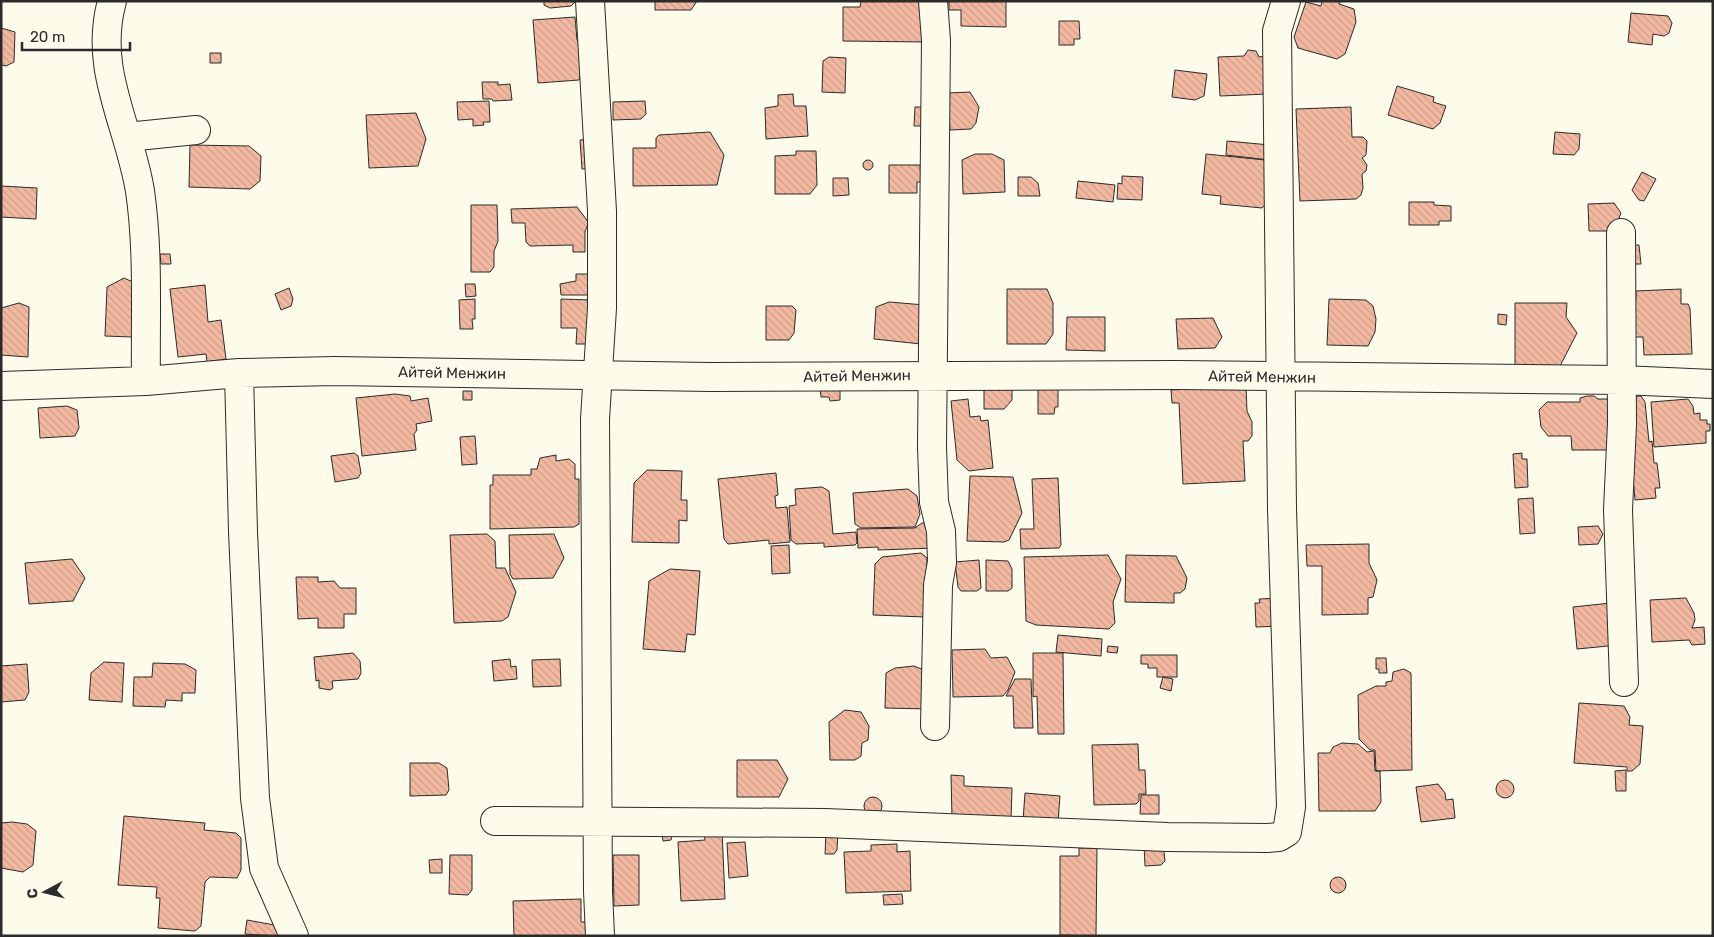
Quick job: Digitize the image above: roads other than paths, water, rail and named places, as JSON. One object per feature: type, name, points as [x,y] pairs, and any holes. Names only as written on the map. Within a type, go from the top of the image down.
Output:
[{"type":"street","points":[[112,1],[106,32],[106,60],[140,190],[144,238],[146,381]]},
{"type":"street","points":[[590,1],[602,211],[602,308],[594,419],[600,936]]},
{"type":"street","points":[[933,1],[936,40],[932,375],[934,502],[942,531],[942,562],[938,585],[935,726]]},
{"type":"street","points":[[495,821],[825,823],[1207,838],[1267,838],[1279,837],[1287,832],[1291,807],[1280,377],[1277,31],[1286,1]]},
{"type":"street","points":[[127,137],[196,130]]},
{"type":"street","points":[[1621,233],[1622,380],[1618,510],[1624,682]]},
{"type":"street","name":"Айтей Менжин","points":[[1,386],[146,381],[239,373],[335,371],[710,378],[932,375],[1280,377],[1622,380],[1713,384]]},
{"type":"street","points":[[239,373],[243,532],[255,798],[264,868],[294,936]]}]
